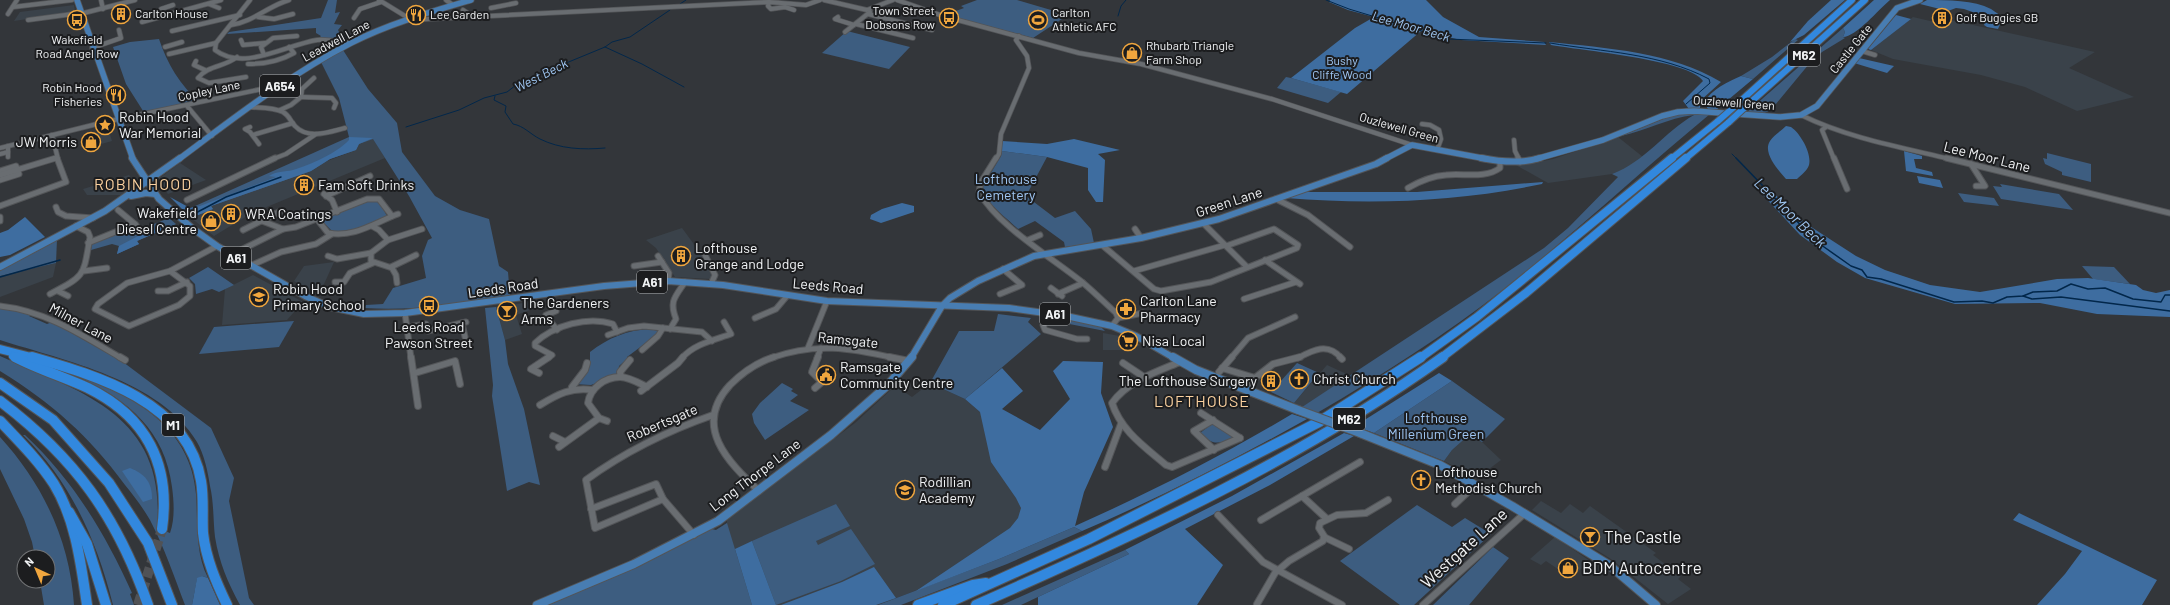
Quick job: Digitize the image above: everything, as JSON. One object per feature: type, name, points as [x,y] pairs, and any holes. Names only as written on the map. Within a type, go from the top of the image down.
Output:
[{"type":"highway","name":"M62","points":[[943,605],[1116,525],[1228,470],[1326,417],[1429,352],[1476,317],[1718,121],[1852,0]]},
{"type":"highway","name":"M62","points":[[976,605],[1100,551],[1171,515],[1334,428],[1398,388],[1473,335],[1632,206],[1729,122],[1865,0]]},
{"type":"highway","points":[[3,350],[23,361],[103,397],[135,422],[151,446],[158,463],[165,502],[162,530]]},
{"type":"highway","name":"M1","points":[[3,350],[29,356],[81,373],[128,391],[161,412],[178,430],[189,448],[200,476],[203,503],[204,539],[211,570],[227,605]]},
{"type":"highway","points":[[0,383],[53,420],[109,483],[148,543],[172,605]]},
{"type":"highway","points":[[0,401],[30,424],[55,448],[91,491],[128,553],[148,605]]},
{"type":"highway","points":[[0,421],[24,446],[49,477],[66,508],[79,524],[87,544],[106,605]]},
{"type":"highway","points":[[66,508],[78,554],[87,605]]},
{"type":"highway","points":[[918,605],[973,585],[996,581]]},
{"type":"main road","name":"A61","points":[[77,0],[92,48]]},
{"type":"main road","name":"Leadwell Lane","points":[[147,183],[281,85],[351,43],[409,19],[471,0]]},
{"type":"main road","name":"Castle Gate","points":[[1801,115],[1817,106],[1897,8],[1920,0]]},
{"type":"main road","name":"Leeds Road","points":[[92,48],[131,157],[155,194],[186,224],[217,246],[305,296],[330,307],[364,314],[405,313],[490,303],[604,286],[668,281],[711,284],[827,301],[942,306],[990,306],[1084,319],[1112,326],[1136,336],[1180,362],[1247,391],[1360,433],[1440,465],[1525,513],[1609,565],[1656,605]]},
{"type":"main road","name":"Ouzlewell Green","points":[[1412,145],[1500,162],[1520,162],[1543,159],[1565,153],[1678,112],[1694,111],[1780,117],[1801,115]]},
{"type":"main road","name":"Green Lane","points":[[1003,269],[1044,253],[1141,238],[1202,223],[1376,164],[1412,145]]},
{"type":"main road","points":[[142,175],[164,171]]},
{"type":"main road","name":"A654","points":[[0,267],[93,218],[147,183]]},
{"type":"main road","points":[[126,197],[141,194],[155,194]]},
{"type":"main road","name":"Long Thorpe Lane","points":[[537,605],[634,564],[694,535],[718,521],[841,428],[888,385],[909,360],[942,306],[962,290],[1003,269]]},
{"type":"street","points":[[13,7],[72,0]]},
{"type":"street","points":[[101,0],[103,9]]},
{"type":"street","points":[[28,20],[103,9],[133,0]]},
{"type":"street","points":[[142,22],[221,0]]},
{"type":"street","points":[[250,0],[240,15],[216,43],[215,50],[218,53],[237,57],[264,54],[320,40],[351,43]]},
{"type":"street","points":[[231,25],[248,23],[269,9],[289,0]]},
{"type":"street","points":[[446,0],[453,5]]},
{"type":"street","points":[[354,18],[360,9],[380,1],[413,21],[769,2],[806,5],[820,0]]},
{"type":"street","points":[[824,0],[931,30],[925,34]]},
{"type":"street","points":[[845,32],[868,12],[893,0]]},
{"type":"street","name":"Ouzlewell Green","points":[[897,0],[943,16],[1079,53],[1141,64],[1272,99],[1412,145]]},
{"type":"street","points":[[3,15],[9,14],[16,1],[22,1]]},
{"type":"street","points":[[769,2],[768,6],[771,9],[785,8],[794,10]]},
{"type":"street","points":[[495,17],[490,8],[516,3]]},
{"type":"street","points":[[209,4],[219,8]]},
{"type":"street","points":[[164,16],[161,9],[173,5]]},
{"type":"street","points":[[263,9],[269,9]]},
{"type":"street","points":[[463,10],[469,14],[467,18]]},
{"type":"street","points":[[178,13],[182,18]]},
{"type":"street","points":[[258,17],[274,19],[293,14]]},
{"type":"street","points":[[172,30],[182,26],[202,24],[218,18],[240,15]]},
{"type":"street","points":[[838,17],[835,19],[912,38]]},
{"type":"street","points":[[202,24],[203,27],[208,28]]},
{"type":"street","points":[[92,48],[121,38],[119,30]]},
{"type":"street","points":[[264,54],[262,47],[268,39],[297,36]]},
{"type":"street","points":[[1019,36],[1016,40],[1027,56],[1029,68],[1000,134],[999,154],[981,182],[979,192],[995,211],[1028,240],[1083,283],[1116,313],[1118,318]]},
{"type":"street","points":[[241,40],[243,45],[265,43]]},
{"type":"street","points":[[166,47],[178,43],[181,52]]},
{"type":"street","points":[[169,54],[181,52],[201,45],[216,43]]},
{"type":"street","points":[[248,64],[254,65],[283,59],[294,53],[289,47]]},
{"type":"street","points":[[1862,51],[1875,55]]},
{"type":"street","points":[[187,64],[195,62],[197,68],[205,70],[226,64],[237,57]]},
{"type":"street","points":[[205,70],[198,78],[206,82],[220,82],[237,75],[246,77]]},
{"type":"street","points":[[301,97],[302,89],[314,78]]},
{"type":"street","name":"Copley Lane","points":[[0,148],[117,120],[281,85]]},
{"type":"street","points":[[280,110],[291,105],[301,97],[332,98],[336,103],[334,108]]},
{"type":"street","points":[[187,106],[212,136]]},
{"type":"street","points":[[249,107],[280,110],[290,117],[299,129],[316,134]]},
{"type":"street","name":"Lee Moor Lane","points":[[1801,115],[1826,127],[1854,136],[2170,213]]},
{"type":"street","points":[[252,134],[293,123]]},
{"type":"street","points":[[1422,124],[1430,125],[1439,130],[1441,139],[1437,150]]},
{"type":"street","points":[[250,126],[245,129],[252,134],[259,144]]},
{"type":"street","points":[[1826,127],[1822,130],[1847,189]]},
{"type":"street","points":[[187,200],[243,172],[286,154],[316,134],[345,128]]},
{"type":"street","points":[[0,206],[61,185],[67,181],[57,158],[52,135]]},
{"type":"street","points":[[1514,140],[1515,151],[1520,162]]},
{"type":"street","points":[[0,154],[8,155],[8,146]]},
{"type":"street","points":[[0,175],[57,158]]},
{"type":"street","points":[[1412,186],[1428,179],[1450,174],[1492,174],[1500,168],[1500,162]]},
{"type":"street","points":[[1971,164],[1985,186],[1976,186]]},
{"type":"street","points":[[0,171],[16,166],[18,170]]},
{"type":"street","points":[[0,180],[19,174],[18,170]]},
{"type":"street","points":[[338,212],[335,204],[325,195],[370,176]]},
{"type":"street","points":[[241,250],[283,229],[296,228],[367,199],[378,196],[395,215],[355,232],[332,234],[316,244],[281,252],[250,266]]},
{"type":"street","points":[[1279,198],[1311,217],[1350,247]]},
{"type":"street","points":[[56,207],[58,212],[68,216]]},
{"type":"street","points":[[88,243],[136,225],[118,210]]},
{"type":"street","points":[[244,230],[281,211]]},
{"type":"street","points":[[60,220],[68,216],[86,215],[93,218]]},
{"type":"street","points":[[317,219],[326,231],[332,234]]},
{"type":"street","points":[[262,221],[283,229]]},
{"type":"street","points":[[1202,223],[1248,267]]},
{"type":"street","points":[[50,294],[75,281],[84,271],[90,237],[88,232],[76,226]]},
{"type":"street","points":[[372,226],[379,230],[388,240]]},
{"type":"street","points":[[328,256],[331,259],[338,261],[358,252],[371,253],[388,240],[422,228]]},
{"type":"street","points":[[1135,229],[1141,238]]},
{"type":"street","points":[[1102,245],[1154,289],[1161,291],[1211,282],[1297,248],[1298,245],[1274,229],[1225,246],[1134,272]]},
{"type":"street","points":[[1028,240],[1040,235]]},
{"type":"street","points":[[170,271],[187,282],[190,286],[191,293],[184,302],[133,325],[127,326],[95,307],[122,286],[128,279],[170,271],[217,246]]},
{"type":"street","points":[[371,253],[371,261],[373,263]]},
{"type":"street","points":[[391,268],[416,255]]},
{"type":"street","points":[[705,255],[715,275],[711,284]]},
{"type":"street","points":[[658,256],[669,273],[668,281]]},
{"type":"street","points":[[1245,297],[1298,283],[1265,260]]},
{"type":"street","points":[[634,266],[662,262]]},
{"type":"street","points":[[335,282],[344,282],[350,273],[373,263],[391,268],[397,272],[397,283]]},
{"type":"street","points":[[84,271],[107,268]]},
{"type":"street","points":[[1000,294],[1022,285],[1003,269]]},
{"type":"street","points":[[158,291],[168,291],[187,282]]},
{"type":"street","points":[[670,329],[676,319],[672,309],[672,302],[686,282]]},
{"type":"street","points":[[1051,288],[1060,295],[1083,283]]},
{"type":"street","points":[[58,291],[68,296]]},
{"type":"street","points":[[755,318],[776,309],[787,296]]},
{"type":"street","points":[[808,348],[827,301]]},
{"type":"street","name":"Milner Lane","points":[[0,306],[33,312],[50,318],[125,360]]},
{"type":"street","points":[[556,312],[546,315],[556,330]]},
{"type":"street","points":[[405,313],[415,373],[418,406]]},
{"type":"street","points":[[1048,313],[1043,325],[1046,330],[1066,337],[1087,339]]},
{"type":"street","points":[[1112,326],[1118,318],[1143,313]]},
{"type":"street","points":[[539,373],[532,369],[552,355],[535,346],[535,343],[556,330],[582,323],[602,320],[613,324],[617,332]]},
{"type":"street","points":[[1255,378],[1220,370],[1248,338],[1292,320]]},
{"type":"street","points":[[641,391],[678,363],[688,351],[712,340],[731,334],[724,322]]},
{"type":"street","points":[[408,328],[426,324],[428,331],[464,323],[466,337]]},
{"type":"street","points":[[608,335],[644,326],[702,332],[712,340]]},
{"type":"street","points":[[642,350],[658,336],[662,328]]},
{"type":"street","name":"Ramsgate","points":[[758,491],[733,465],[718,444],[713,415],[718,398],[725,389],[745,372],[782,354],[808,348],[848,350],[909,360]]},
{"type":"street","points":[[815,388],[822,382],[817,380],[812,372],[821,348]]},
{"type":"street","points":[[1247,391],[1255,378],[1273,364],[1294,360],[1317,348],[1330,349],[1337,353],[1342,359]]},
{"type":"street","points":[[621,377],[620,372],[630,360]]},
{"type":"street","points":[[415,373],[455,361],[460,384]]},
{"type":"street","points":[[1180,362],[1144,377],[1118,395],[1112,403],[1115,414],[1121,424],[1166,465],[1176,467],[1240,438],[1201,413]]},
{"type":"street","points":[[572,387],[574,381],[584,372],[587,363]]},
{"type":"street","points":[[1124,363],[1144,377]]},
{"type":"street","points":[[607,421],[599,418],[588,402],[593,390],[604,382],[621,377],[647,387]]},
{"type":"street","points":[[540,405],[572,387],[593,390]]},
{"type":"street","name":"Robertsgate","points":[[663,498],[595,528],[586,480],[614,458],[644,441],[680,426],[713,415]]},
{"type":"street","points":[[553,436],[562,444],[599,418]]},
{"type":"street","points":[[1213,420],[1194,431],[1214,450]]},
{"type":"street","points":[[1105,467],[1121,424]]},
{"type":"street","points":[[1261,520],[1360,462]]},
{"type":"street","points":[[591,509],[656,484],[663,498],[694,535]]},
{"type":"street","points":[[1455,504],[1475,485]]},
{"type":"street","points":[[1302,496],[1327,519]]},
{"type":"street","points":[[1349,549],[1324,537],[1319,526],[1320,523],[1339,514],[1361,514],[1369,512],[1388,500]]},
{"type":"street","name":"Westgate Lane","points":[[1423,605],[1525,513]]},
{"type":"street","points":[[1218,515],[1259,559],[1278,571],[1315,588],[1342,605]]},
{"type":"street","points":[[1257,604],[1273,576],[1278,571],[1289,561],[1322,542],[1324,537]]},
{"type":"shaded area","points":[[74,5],[75,12],[14,21],[20,12]]},
{"type":"shaded area","points":[[1913,17],[1943,24],[1946,19],[2095,52],[2069,68],[2134,97],[2077,111],[2025,87],[1981,75],[1893,59],[1871,50]]},
{"type":"shaded area","points":[[109,131],[112,141],[87,148],[83,136]]},
{"type":"shaded area","points":[[1618,137],[1643,157],[1626,169],[1612,174],[1548,183],[1514,164],[1528,164],[1553,159]]},
{"type":"shaded area","points":[[373,138],[385,158],[252,213],[214,236],[191,218],[213,209],[210,206],[356,150],[359,144]]},
{"type":"shaded area","points":[[180,163],[206,180],[168,194],[157,180]]},
{"type":"shaded area","points":[[129,175],[133,180],[133,185],[124,195],[87,195],[83,189]]},
{"type":"shaded area","points":[[682,228],[693,243],[697,252],[704,257],[704,261],[712,276],[710,279],[675,277],[656,248],[646,240]]},
{"type":"shaded area","points":[[334,262],[324,284],[312,291],[294,281],[304,266]]},
{"type":"shaded area","points":[[56,263],[53,277],[0,297],[0,276]]},
{"type":"shaded area","name":"Robin Hood Primary School","points":[[253,275],[303,302],[287,320],[222,325],[225,289]]},
{"type":"shaded area","points":[[530,302],[533,309],[516,315],[522,334],[505,340],[496,307]]},
{"type":"shaded area","points":[[1103,333],[1131,338],[1140,345],[1131,350],[1103,350]]},
{"type":"shaded area","points":[[1327,365],[1351,376],[1302,407],[1294,403]]},
{"type":"shaded area","name":"Rodillian Academy","points":[[930,383],[965,399],[980,412],[1074,527],[999,559],[878,605],[549,605],[711,529],[716,530],[727,523],[727,519],[855,423],[895,386],[912,397]]},
{"type":"shaded area","points":[[1469,435],[1482,442],[1501,460],[1477,478],[1444,461],[1452,450]]},
{"type":"shaded area","points":[[1541,501],[1561,513],[1570,504],[1583,513],[1590,506],[1656,553],[1653,555],[1681,576],[1678,579],[1691,589],[1668,604],[1611,559],[1532,510]]},
{"type":"shaded area","points":[[1555,537],[1590,561],[1571,578],[1546,561],[1541,565],[1530,559]]},
{"type":"green space","points":[[328,0],[337,0],[335,13],[340,12],[334,24],[342,25],[338,30],[340,34],[332,39],[319,38],[321,36],[316,33],[316,28],[227,34],[229,32],[321,18]]},
{"type":"green space","points":[[977,0],[1017,0],[1068,15],[1033,38],[945,15],[964,8],[961,6]]},
{"type":"green space","name":"Bushy Cliffe Wood","points":[[1330,0],[1426,0],[1443,17],[1479,37],[1544,42],[1546,45],[1461,40],[1421,31],[1347,94],[1291,78],[1355,28],[1374,17],[1348,10],[1329,2]]},
{"type":"green space","points":[[1831,0],[1845,0],[1804,35],[1790,42],[1808,21]]},
{"type":"green space","points":[[1874,0],[1890,0],[1861,28],[1848,36],[1843,37],[1845,32],[1843,28]]},
{"type":"green space","points":[[1927,0],[1952,0],[1977,4],[1991,9],[1999,14],[2002,20],[1998,29],[1987,27],[1984,25],[1987,17],[1964,9],[1956,8],[1948,11],[1920,4]]},
{"type":"green space","points":[[1896,15],[1911,19],[1871,50],[1868,49]]},
{"type":"green space","points":[[1843,28],[1845,32],[1843,37],[1845,38],[1822,52],[1809,64],[1771,110],[1760,115],[1746,113]]},
{"type":"green space","points":[[847,31],[910,47],[889,69],[822,53]]},
{"type":"green space","points":[[159,39],[175,74],[186,89],[200,102],[145,114],[126,84],[113,47],[130,42]]},
{"type":"green space","points":[[1795,39],[1798,40],[1753,79],[1741,76],[1772,57]]},
{"type":"green space","points":[[1549,42],[1616,49],[1660,58],[1702,72],[1721,82],[1700,101],[1700,109],[1689,109],[1683,101],[1703,81],[1694,74],[1678,67],[1657,62],[1551,45]]},
{"type":"green space","points":[[343,50],[368,89],[397,123],[402,152],[435,196],[460,210],[489,219],[499,266],[508,272],[510,296],[419,308],[364,308],[366,305],[383,304],[393,288],[426,278],[422,256],[428,240],[432,238],[409,196],[373,139],[359,144],[356,150],[330,159],[311,171],[211,206],[213,209],[191,218],[184,211],[349,137],[339,98],[321,62]]},
{"type":"green space","points":[[1859,58],[1894,66],[1887,73],[1854,63]]},
{"type":"green space","points":[[1741,76],[1753,79],[1716,110],[1708,109],[1704,103],[1715,90]]},
{"type":"green space","points":[[1286,77],[1341,92],[1328,103],[1277,88]]},
{"type":"green space","points":[[1678,113],[1710,114],[1530,268],[1482,306],[1389,369],[1317,413],[1302,407],[1544,248],[1568,228],[1618,177],[1612,174],[1624,169],[1645,155],[1673,130],[1694,115],[1675,119],[1621,136]]},
{"type":"green space","points":[[1786,126],[1791,127],[1798,134],[1809,155],[1808,167],[1797,179],[1786,179],[1772,162],[1768,151],[1770,141]]},
{"type":"green space","points":[[349,137],[373,138],[359,144],[356,150],[330,159],[311,171],[211,206],[213,209],[191,218],[170,197],[190,208],[200,206],[276,177],[269,176],[275,173],[293,170],[315,162],[344,145],[349,140]]},
{"type":"green space","points":[[1074,139],[1120,150],[1098,154],[1105,160],[1103,202],[1096,202],[1088,190],[1088,168],[1047,157],[1002,151],[1002,141],[1047,144]]},
{"type":"green space","name":"Lofthouse Cemetery","points":[[1002,151],[1047,157],[1026,196],[1055,218],[1075,211],[1091,229],[1094,243],[1065,247],[1064,242],[1035,221],[1018,229],[991,204],[983,193],[982,188],[1001,156]]},
{"type":"green space","points":[[1904,151],[1922,156],[1922,159],[1914,159],[1916,168],[1932,172],[1933,176],[1906,171]]},
{"type":"green space","points":[[2047,153],[2091,164],[2091,182],[2062,175],[2062,172],[2045,164],[2043,158],[2047,159]]},
{"type":"green space","points":[[1917,176],[1940,180],[1943,188],[1919,183]]},
{"type":"green space","points":[[1543,182],[1542,184],[1478,195],[1414,200],[1350,201],[1286,198],[1303,192],[1417,192]]},
{"type":"green space","points":[[2000,184],[2059,194],[2073,210],[2001,199],[1993,186],[2002,187]]},
{"type":"green space","points":[[1768,188],[1805,223],[1856,256],[1885,270],[1930,285],[1980,292],[2057,279],[2088,278],[2136,285],[2143,290],[2156,293],[2170,290],[2170,317],[2097,314],[2040,303],[1955,304],[1865,278],[1837,262],[1800,235],[1761,193],[1761,189]]},
{"type":"green space","points":[[1958,193],[1994,198],[1999,206],[1964,202]]},
{"type":"green space","points":[[378,200],[387,216],[361,227],[348,231],[332,231],[322,221],[325,218],[358,205]]},
{"type":"green space","points":[[902,203],[914,206],[914,212],[881,223],[870,219],[871,215],[882,209]]},
{"type":"green space","points":[[25,217],[45,237],[10,255],[0,257],[0,233],[8,230]]},
{"type":"green space","points":[[169,218],[176,224],[137,241],[139,244],[117,254],[119,246],[112,244],[91,250],[92,244],[127,229],[149,226]]},
{"type":"green space","points":[[176,224],[137,241],[139,244],[117,254],[119,246],[144,233]]},
{"type":"green space","points":[[57,239],[56,263],[0,276],[0,269]]},
{"type":"green space","points":[[2082,266],[2114,267],[2130,284],[2093,279]]},
{"type":"green space","points":[[208,267],[234,285],[219,292],[212,289],[196,294],[195,284],[189,278]]},
{"type":"green space","points":[[496,307],[505,340],[508,364],[524,409],[540,485],[529,482],[507,491],[492,396],[493,385],[485,308]]},
{"type":"green space","points":[[0,308],[32,314],[29,316],[47,324],[52,322],[123,362],[211,428],[234,478],[229,501],[249,598],[254,605],[240,605],[224,572],[215,537],[212,499],[202,452],[197,442],[181,421],[160,403],[136,388],[81,365],[0,340]]},
{"type":"green space","points":[[998,314],[1031,318],[1028,322],[1041,334],[965,399],[930,383],[959,331],[994,331]]},
{"type":"green space","points":[[1059,317],[1101,327],[1105,331],[1049,320]]},
{"type":"green space","points":[[294,321],[279,347],[199,354],[214,327]]},
{"type":"green space","points":[[650,329],[658,331],[655,336],[627,357],[627,359],[619,366],[618,375],[591,385],[574,384],[590,363],[590,352],[618,336],[633,331]]},
{"type":"green space","points":[[0,356],[89,397],[114,414],[134,434],[148,459],[157,490],[157,528],[170,533],[174,510],[172,487],[168,467],[162,450],[153,434],[142,420],[129,408],[98,387],[81,378],[102,385],[140,405],[157,418],[172,433],[184,451],[192,471],[196,494],[199,548],[208,578],[202,576],[197,579],[192,605],[185,605],[155,530],[132,493],[98,451],[53,408],[0,371]]},
{"type":"green space","points":[[1063,361],[1103,362],[1101,393],[1113,427],[1084,492],[1075,526],[1185,473],[1239,445],[1292,414],[1307,419],[1196,478],[1082,531],[1074,527],[999,559],[916,591],[1010,528],[1018,518],[1021,508],[1016,498],[991,462],[980,412],[965,399],[1002,368],[1023,391],[1002,409],[1040,430],[1070,399],[1053,371]]},
{"type":"green space","points":[[1297,363],[1319,373],[1294,403],[1271,392]]},
{"type":"green space","points":[[1439,373],[1452,381],[1374,433],[1355,426]]},
{"type":"green space","name":"Lofthouse Millenium Green","points":[[1452,381],[1505,419],[1482,442],[1469,435],[1452,450],[1444,461],[1374,433]]},
{"type":"green space","points":[[782,383],[793,389],[791,391],[798,395],[790,401],[809,410],[765,440],[754,423],[752,414],[760,403]]},
{"type":"green space","points":[[1212,424],[1232,436],[1232,439],[1223,442],[1215,442],[1204,437],[1200,433]]},
{"type":"green space","points":[[1344,433],[1354,436],[1270,485],[1185,529],[1223,565],[1197,605],[1038,605],[1038,597],[1129,554],[1125,550],[1232,496]]},
{"type":"green space","points":[[23,435],[25,435],[42,452],[58,470],[86,508],[111,549],[122,571],[132,593],[130,594],[134,605],[113,605],[99,558],[80,514],[55,472]]},
{"type":"green space","points":[[0,437],[29,474],[52,515],[67,558],[74,605],[44,605],[41,589],[56,589],[56,549],[33,549],[24,519],[0,469]]},
{"type":"green space","points":[[130,468],[140,473],[147,479],[151,488],[152,499],[143,502],[122,471]]},
{"type":"green space","points":[[836,504],[850,526],[816,541],[818,545],[851,529],[875,564],[841,581],[776,605],[752,541]]},
{"type":"green space","points":[[1417,505],[1452,527],[1465,518],[1491,534],[1414,605],[1400,605],[1340,561]]},
{"type":"green space","points":[[2019,513],[2157,580],[2142,605],[2037,605],[2065,574],[2082,551],[2013,520]]},
{"type":"green space","points":[[727,523],[752,605],[549,605],[711,529],[716,530]]},
{"type":"green space","points":[[1074,527],[1082,531],[1007,564],[901,605],[878,605],[999,559]]},
{"type":"green space","points":[[752,541],[776,605],[752,605],[735,549]]},
{"type":"green space","points":[[1493,547],[1509,558],[1469,605],[1433,605]]},
{"type":"green space","points":[[1125,550],[1129,554],[1021,605],[1002,605]]},
{"type":"green space","points":[[874,567],[896,598],[876,605],[781,605],[842,582]]},
{"type":"green space","points":[[202,576],[208,578],[220,605],[192,605],[197,578]]},
{"type":"waterway","name":"West Beck","points":[[680,4],[686,0]]},
{"type":"waterway","points":[[1118,16],[1121,6],[1126,0]]},
{"type":"waterway","name":"Lee Moor Beck","points":[[1326,0],[1349,9],[1448,39],[1546,43]]},
{"type":"waterway","name":"West Beck","points":[[605,47],[612,42],[630,37],[670,10]]},
{"type":"waterway","name":"Lee Moor Beck","points":[[1550,43],[1611,51],[1651,59],[1690,70],[1709,79],[1710,83],[1686,104]]},
{"type":"waterway","name":"West Beck","points":[[406,127],[459,110],[484,98],[507,92],[520,82],[605,47]]},
{"type":"waterway","points":[[605,47],[642,64],[684,87]]},
{"type":"waterway","points":[[495,96],[494,100],[506,106],[505,112],[513,124],[524,128],[540,139],[564,147],[588,149],[605,148]]},
{"type":"waterway","name":"Lee Moor Beck","points":[[1732,154],[1736,158]]},
{"type":"waterway","name":"Lee Moor Beck","points":[[1736,158],[1817,242],[1851,266],[1862,270],[1867,277],[1881,279],[1954,302],[1982,301],[1993,303],[2007,297],[2023,296]]},
{"type":"waterway","points":[[190,216],[226,197],[281,177]]},
{"type":"waterway","points":[[0,277],[60,260]]},
{"type":"waterway","name":"Lee Moor Beck","points":[[2023,296],[2033,292],[2057,291],[2071,284],[2088,289],[2105,288],[2133,299],[2161,302],[2165,295],[2170,295]]},
{"type":"waterway","points":[[2023,296],[2032,299],[2061,297],[2170,311]]},
{"type":"tunnel","points":[[138,605],[162,529]]},
{"type":"place","name":"Carlton House","points":[[121,14]]},
{"type":"place","name":"Lee Garden","points":[[416,15]]},
{"type":"place","name":"Town Street Dobsons Row","points":[[949,18]]},
{"type":"place","name":"Golf Buggies GB","points":[[1942,18]]},
{"type":"place","name":"Wakefield Road Angel Row","points":[[77,20]]},
{"type":"place","name":"Carlton Athletic AFC","points":[[1038,20]]},
{"type":"place","name":"Rhubarb Triangle Farm Shop","points":[[1132,53]]},
{"type":"place","name":"Robin Hood Fisheries","points":[[116,95]]},
{"type":"place","name":"Robin Hood War Memorial","points":[[105,125]]},
{"type":"place","name":"JW Morris","points":[[91,142]]},
{"type":"place","name":"Fam Soft Drinks","points":[[304,185]]},
{"type":"place","name":"WRA Coatings","points":[[231,214]]},
{"type":"place","name":"Wakefield Diesel Centre","points":[[211,221]]},
{"type":"place","name":"Lofthouse Grange and Lodge","points":[[681,256]]},
{"type":"place","name":"Robin Hood Primary School","points":[[259,297]]},
{"type":"place","name":"Leeds Road Pawson Street","points":[[429,306]]},
{"type":"place","name":"Carlton Lane Pharmacy","points":[[1126,309]]},
{"type":"place","name":"The Gardeners Arms","points":[[507,311]]},
{"type":"place","name":"Nisa Local","points":[[1128,341]]},
{"type":"place","name":"Ramsgate Community Centre","points":[[826,375]]},
{"type":"place","name":"Christ Church","points":[[1299,379]]},
{"type":"place","name":"The Lofthouse Surgery","points":[[1271,381]]},
{"type":"place","name":"Lofthouse Methodist Church","points":[[1421,480]]},
{"type":"place","name":"Rodillian Academy","points":[[905,490]]},
{"type":"place","name":"The Castle","points":[[1590,537]]},
{"type":"place","name":"BDM Autocentre","points":[[1568,568]]},
{"type":"district","name":"ROBIN HOOD","points":[[143,184]]},
{"type":"district","name":"LOFTHOUSE","points":[[1202,401]]}]
